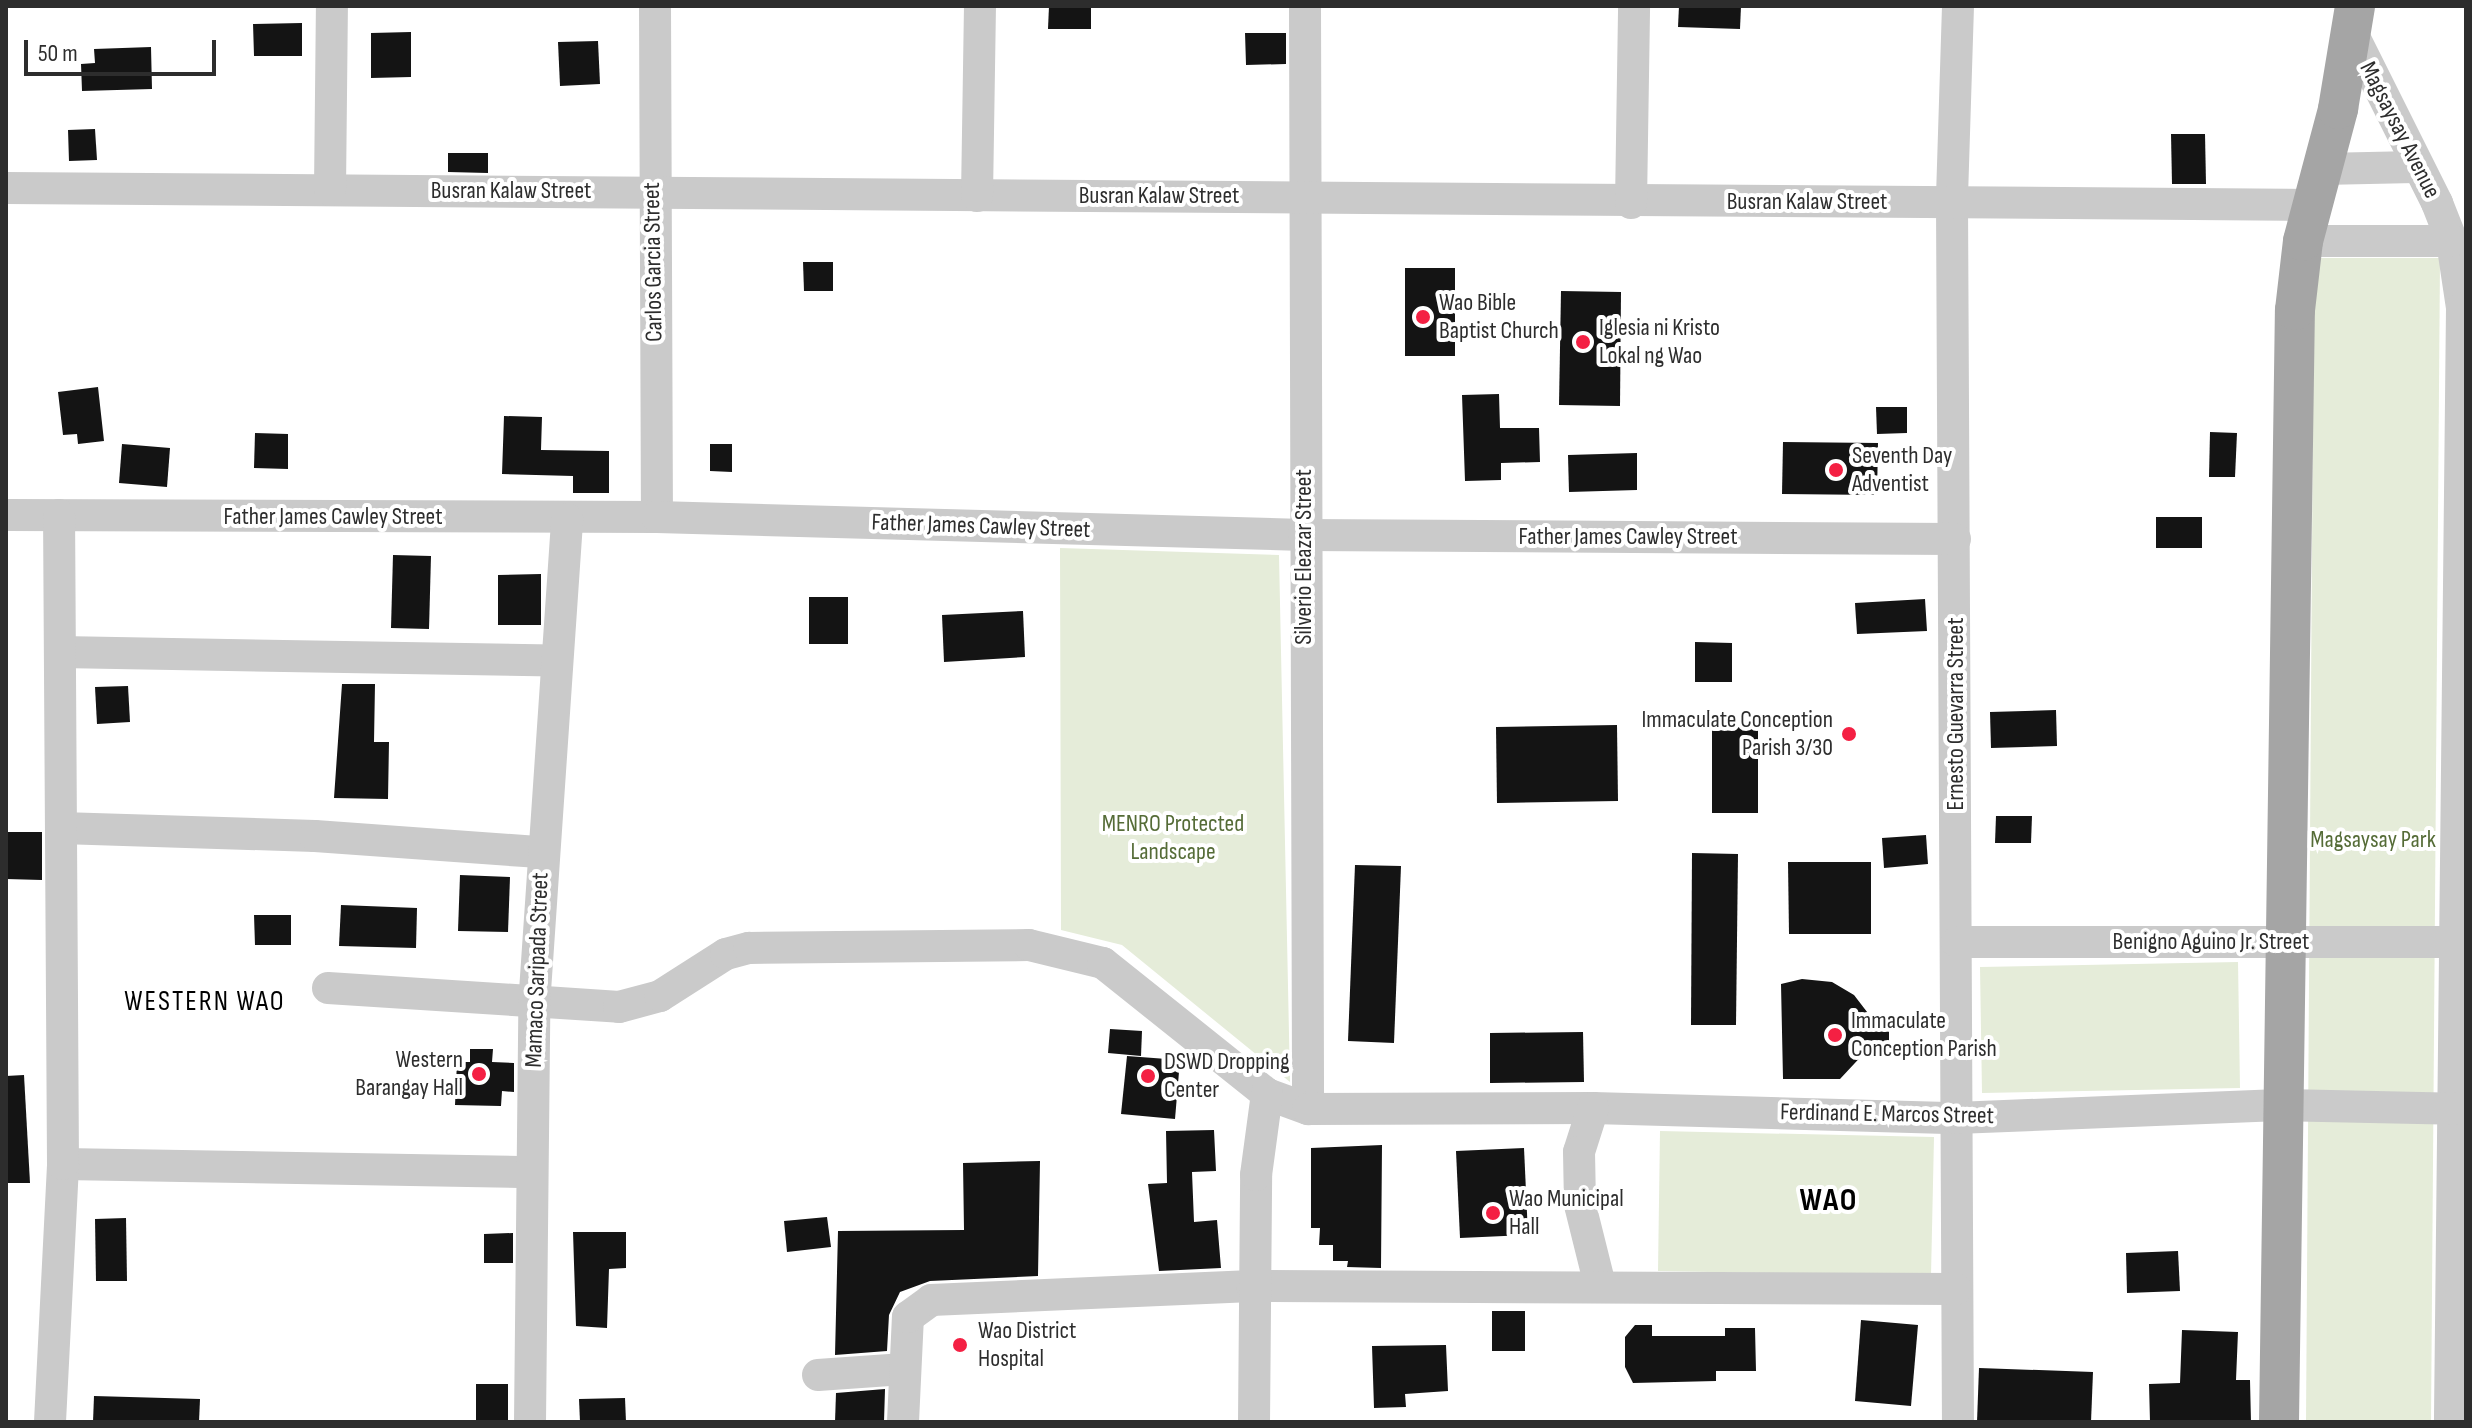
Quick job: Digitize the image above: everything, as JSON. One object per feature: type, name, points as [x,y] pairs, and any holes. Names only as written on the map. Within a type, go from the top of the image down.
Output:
[{"type":"main road","points":[[2279,1422],[2282,941],[2293,373],[2312,205],[2355,22]]},
{"type":"street","points":[[330,190],[332,6]]},
{"type":"street","name":"Carlos Garcia Street","points":[[655,6],[651,192],[657,517]]},
{"type":"street","points":[[977,196],[980,6]]},
{"type":"street","name":"Silverio Eleazar Street","points":[[1305,6],[1304,535],[1308,1109]]},
{"type":"street","points":[[1631,203],[1634,6]]},
{"type":"street","name":"Ernesto Guevarra Street","points":[[1958,6],[1952,202],[1958,1422]]},
{"type":"street","name":"Magsaysay Avenue","points":[[2355,22],[2415,167],[2452,204],[2452,241],[2462,308],[2461,1108],[2450,1422]]},
{"type":"street","points":[[2312,205],[2415,167]]},
{"type":"street","name":"Busran Kalaw Street","points":[[6,188],[977,196],[1304,195],[1631,203],[2312,205]]},
{"type":"street","points":[[2312,205],[2452,241]]},
{"type":"street","name":"Father James Cawley Street","points":[[6,515],[657,517],[1304,535],[1955,539]]},
{"type":"street","points":[[50,1422],[63,1164],[59,515]]},
{"type":"street","name":"Mamaco Saripada Street","points":[[530,1422],[534,1006],[540,852],[567,519]]},
{"type":"street","points":[[60,652],[554,661]]},
{"type":"street","points":[[61,828],[315,836],[540,852]]},
{"type":"street","name":"Benigno Aguino Jr. Street","points":[[1957,942],[2460,942]]},
{"type":"street","points":[[328,988],[534,1006],[641,1004],[726,954],[749,948],[1029,945],[1103,963],[1267,1094],[1308,1109]]},
{"type":"street","points":[[1254,1422],[1252,1286],[1267,1094]]},
{"type":"street","name":"Ferdinand E. Marcos Street","points":[[1308,1109],[1593,1108],[1956,1118],[2280,1105],[2461,1108]]},
{"type":"street","points":[[1593,1108],[1579,1152],[1580,1205],[1600,1285]]},
{"type":"street","points":[[63,1164],[532,1172]]},
{"type":"street","points":[[903,1422],[908,1317],[931,1300],[1252,1286],[1600,1285],[1956,1289]]},
{"type":"street","points":[[818,1375],[904,1369]]},
{"type":"green space","name":"Magsaysay Park","points":[[2314,258],[2440,258],[2431,1422],[2306,1422]]},
{"type":"green space","name":"MENRO Protected Landscape","points":[[1060,548],[1279,555],[1290,1082],[1122,945],[1061,930]]},
{"type":"green space","points":[[2238,962],[2240,1088],[1982,1093],[1980,967]]},
{"type":"green space","points":[[1660,1131],[1934,1137],[1931,1276],[1658,1271]]},
{"type":"building","points":[[1049,6],[1091,6],[1091,29],[1048,29]]},
{"type":"building","points":[[1679,6],[1741,6],[1740,29],[1678,27]]},
{"type":"building","points":[[302,23],[302,56],[254,56],[253,24]]},
{"type":"building","points":[[411,32],[411,77],[371,78],[371,33]]},
{"type":"building","points":[[1245,33],[1286,33],[1286,64],[1246,65]]},
{"type":"building","points":[[598,41],[600,84],[560,86],[558,42]]},
{"type":"building","points":[[151,47],[152,89],[82,91],[81,64],[95,63],[94,49]]},
{"type":"building","points":[[95,129],[97,160],[69,161],[68,130]]},
{"type":"building","points":[[2171,134],[2205,134],[2206,184],[2172,184]]},
{"type":"building","points":[[448,153],[488,153],[488,173],[448,172]]},
{"type":"building","points":[[803,262],[833,262],[833,291],[804,291]]},
{"type":"building","points":[[1405,268],[1455,268],[1455,356],[1405,356]]},
{"type":"building","points":[[1561,291],[1621,292],[1620,406],[1559,405]]},
{"type":"building","points":[[98,387],[104,441],[78,444],[77,434],[63,435],[58,392]]},
{"type":"building","points":[[1499,394],[1500,428],[1539,428],[1540,462],[1501,463],[1501,480],[1465,481],[1462,395]]},
{"type":"building","points":[[1876,407],[1907,407],[1907,433],[1877,434]]},
{"type":"building","points":[[504,416],[542,417],[541,450],[609,451],[609,493],[573,493],[573,476],[502,474]]},
{"type":"building","points":[[2210,432],[2237,433],[2235,477],[2209,477]]},
{"type":"building","points":[[255,433],[288,434],[288,469],[254,468]]},
{"type":"building","points":[[1783,442],[1878,443],[1877,495],[1782,494]]},
{"type":"building","points":[[122,444],[170,448],[167,487],[119,483]]},
{"type":"building","points":[[710,444],[732,444],[732,472],[710,471]]},
{"type":"building","points":[[1637,453],[1637,490],[1569,492],[1568,455]]},
{"type":"building","points":[[2156,517],[2202,517],[2202,548],[2156,548]]},
{"type":"building","points":[[393,555],[431,556],[429,629],[391,628]]},
{"type":"building","points":[[541,574],[541,625],[498,625],[498,575]]},
{"type":"building","points":[[809,597],[848,597],[848,644],[809,644]]},
{"type":"building","points":[[1925,599],[1927,631],[1857,634],[1855,603]]},
{"type":"building","points":[[1023,611],[1025,657],[944,662],[942,615]]},
{"type":"building","points":[[1695,642],[1732,643],[1732,682],[1695,682]]},
{"type":"building","points":[[342,684],[375,684],[374,742],[389,742],[388,799],[334,798]]},
{"type":"building","points":[[128,686],[130,722],[97,724],[95,687]]},
{"type":"building","points":[[2056,710],[2057,746],[1991,748],[1990,712]]},
{"type":"building","points":[[1617,725],[1618,801],[1497,803],[1496,727]]},
{"type":"building","points":[[1712,727],[1758,727],[1758,813],[1712,813]]},
{"type":"building","points":[[1996,816],[2032,816],[2031,843],[1995,843]]},
{"type":"building","points":[[6,832],[42,832],[42,880],[6,879]]},
{"type":"building","points":[[1926,835],[1928,864],[1884,868],[1882,838]]},
{"type":"building","points":[[1692,853],[1738,854],[1736,1025],[1691,1025]]},
{"type":"building","points":[[1788,862],[1871,862],[1871,934],[1789,934]]},
{"type":"building","points":[[1355,865],[1401,866],[1394,1043],[1348,1041]]},
{"type":"building","points":[[460,875],[510,877],[508,932],[458,931]]},
{"type":"building","points":[[341,905],[417,908],[416,948],[339,946]]},
{"type":"building","points":[[254,915],[291,915],[291,945],[255,945]]},
{"type":"building","name":"Immaculate Conception Parish","points":[[1802,979],[1832,982],[1854,995],[1874,1021],[1889,1021],[1889,1050],[1868,1049],[1840,1079],[1783,1079],[1781,984]]},
{"type":"building","points":[[1110,1029],[1142,1031],[1141,1056],[1108,1053]]},
{"type":"building","points":[[1583,1032],[1584,1082],[1490,1083],[1490,1033]]},
{"type":"building","points":[[470,1049],[493,1049],[492,1062],[514,1063],[514,1092],[502,1091],[501,1106],[455,1105],[457,1062],[470,1062]]},
{"type":"building","points":[[1127,1056],[1180,1060],[1175,1119],[1121,1114]]},
{"type":"building","points":[[24,1075],[30,1183],[6,1183],[6,1076]]},
{"type":"building","points":[[1214,1130],[1216,1171],[1192,1172],[1194,1222],[1217,1220],[1221,1268],[1159,1271],[1148,1184],[1167,1183],[1166,1131]]},
{"type":"building","points":[[1382,1145],[1381,1268],[1347,1267],[1348,1261],[1333,1261],[1333,1245],[1319,1245],[1320,1228],[1311,1228],[1311,1148]]},
{"type":"building","name":"Wao Municipal Hall","points":[[1524,1148],[1528,1235],[1460,1238],[1456,1151]]},
{"type":"building","points":[[1040,1161],[1038,1276],[930,1281],[900,1292],[889,1315],[887,1351],[835,1355],[838,1231],[964,1230],[963,1163]]},
{"type":"building","points":[[827,1217],[831,1247],[787,1252],[784,1221]]},
{"type":"building","points":[[126,1218],[127,1281],[96,1281],[95,1219]]},
{"type":"building","points":[[573,1232],[626,1232],[626,1268],[609,1269],[607,1328],[576,1326]]},
{"type":"building","points":[[513,1233],[513,1263],[484,1263],[484,1234]]},
{"type":"building","points":[[2178,1251],[2180,1291],[2127,1293],[2126,1253]]},
{"type":"building","points":[[1492,1311],[1525,1311],[1525,1351],[1492,1351]]},
{"type":"building","points":[[1861,1320],[1918,1325],[1911,1406],[1855,1401]]},
{"type":"building","points":[[1635,1325],[1652,1325],[1652,1336],[1725,1336],[1725,1328],[1755,1328],[1756,1371],[1716,1371],[1716,1381],[1633,1383],[1625,1367],[1625,1337]]},
{"type":"building","points":[[2182,1330],[2238,1332],[2236,1380],[2250,1380],[2251,1422],[2150,1422],[2149,1384],[2180,1383]]},
{"type":"building","points":[[1446,1345],[1448,1391],[1405,1394],[1406,1407],[1374,1408],[1372,1346]]},
{"type":"building","points":[[1979,1368],[2093,1372],[2091,1422],[1977,1422]]},
{"type":"building","points":[[476,1384],[508,1384],[508,1422],[476,1422]]},
{"type":"building","points":[[885,1389],[884,1422],[835,1422],[836,1393]]},
{"type":"building","points":[[94,1396],[200,1399],[199,1422],[93,1422]]},
{"type":"building","points":[[625,1398],[626,1422],[580,1422],[579,1399]]},
{"type":"place","name":"Wao Bible Baptist Church","points":[[1423,317]]},
{"type":"place","name":"Iglesia ni Kristo Lokal ng Wao","points":[[1583,342]]},
{"type":"place","name":"Seventh Day Adventist","points":[[1836,470]]},
{"type":"place","name":"Immaculate Conception Parish 3/30","points":[[1849,734]]},
{"type":"place","name":"Immaculate Conception Parish","points":[[1835,1035]]},
{"type":"place","name":"Western Barangay Hall","points":[[479,1074]]},
{"type":"place","name":"DSWD Dropping Center","points":[[1148,1076]]},
{"type":"place","name":"Wao Municipal Hall","points":[[1493,1213]]},
{"type":"place","name":"Wao District Hospital","points":[[960,1345]]},
{"type":"district","name":"WESTERN WAO","points":[[205,1002]]},
{"type":"district","name":"WAO","points":[[1829,1201]]}]
